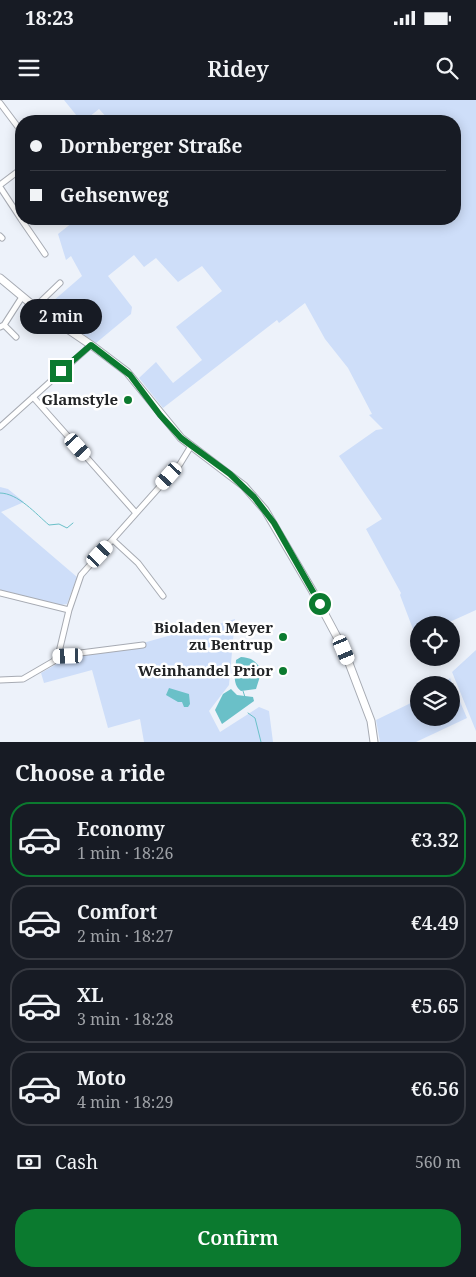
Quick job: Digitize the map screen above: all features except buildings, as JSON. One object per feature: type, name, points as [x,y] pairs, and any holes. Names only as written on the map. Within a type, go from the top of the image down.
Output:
[{"type":"main road","points":[[0,278],[35,307],[91,345],[130,375],[160,415],[191,446],[244,486],[274,523],[344,650],[371,721],[374,742]]},
{"type":"street","points":[[0,104],[15,123]]},
{"type":"street","points":[[15,174],[0,186],[15,210]]},
{"type":"street","points":[[25,225],[45,254]]},
{"type":"street","points":[[35,307],[60,283]]},
{"type":"street","points":[[16,337],[2,326],[22,297]]},
{"type":"street","points":[[0,427],[91,345]]},
{"type":"street","points":[[33,396],[136,513]]},
{"type":"street","points":[[0,680],[23,679],[54,661],[81,575],[180,464],[191,446]]},
{"type":"street","points":[[113,540],[138,562],[163,596]]},
{"type":"street","points":[[0,592],[69,610]]},
{"type":"street","points":[[57,656],[143,645]]},
{"type":"shaded area","points":[[64,100],[476,100],[476,610],[460,617],[410,616],[410,621],[400,595],[401,593],[366,529],[382,519],[339,456],[376,430],[383,429],[369,415],[372,414],[348,368],[325,339],[305,303],[279,323],[277,320],[163,408],[139,378],[156,362],[173,383],[202,360],[176,327],[222,291],[202,266],[178,282],[156,258],[144,267],[134,255],[108,276],[132,307],[131,314],[96,343],[45,308],[82,276],[71,256],[66,260],[58,234],[69,225],[461,225],[461,115],[104,115],[99,109],[92,115],[76,115]]},
{"type":"shaded area","points":[[0,487],[8,489],[24,502],[1,512],[77,577],[67,604],[61,605],[0,590]]},
{"type":"shaded area","points":[[235,619],[229,685],[209,711],[220,732],[259,707],[269,711],[273,742],[144,742],[140,719],[108,728],[92,670],[44,683],[41,673],[55,665],[60,659],[144,646],[143,643],[182,632],[183,635]]},
{"type":"shaded area","points":[[476,650],[476,731],[460,692],[460,676],[454,676],[452,672]]},
{"type":"shaded area","points":[[460,702],[467,718],[460,721]]},
{"type":"shaded area","points":[[410,703],[410,726],[450,726],[416,742],[380,742],[376,720]]},
{"type":"water","points":[[241,657],[253,660],[262,670],[256,689],[241,691],[236,684],[236,660]]},
{"type":"water","points":[[169,688],[189,694],[190,704],[188,707],[184,707],[182,702],[178,702],[166,695]]},
{"type":"water","points":[[231,689],[237,695],[253,697],[254,701],[222,724],[215,710],[223,694]]},
{"type":"waterway","points":[[0,493],[20,500],[49,525],[59,524],[67,528],[73,523]]},
{"type":"waterway","points":[[243,691],[245,697]]},
{"type":"waterway","points":[[248,713],[255,718],[261,742]]},
{"type":"place","name":"Glamstyle","points":[[128,400]]},
{"type":"place","name":"Bioladen Meyer zu Bentrup","points":[[283,637]]},
{"type":"place","name":"Weinhandel Prior","points":[[283,671]]},
{"type":"route","points":[[61,371],[91,345],[127,372],[160,415],[181,438],[230,474],[254,497],[274,523],[320,604]]}]
